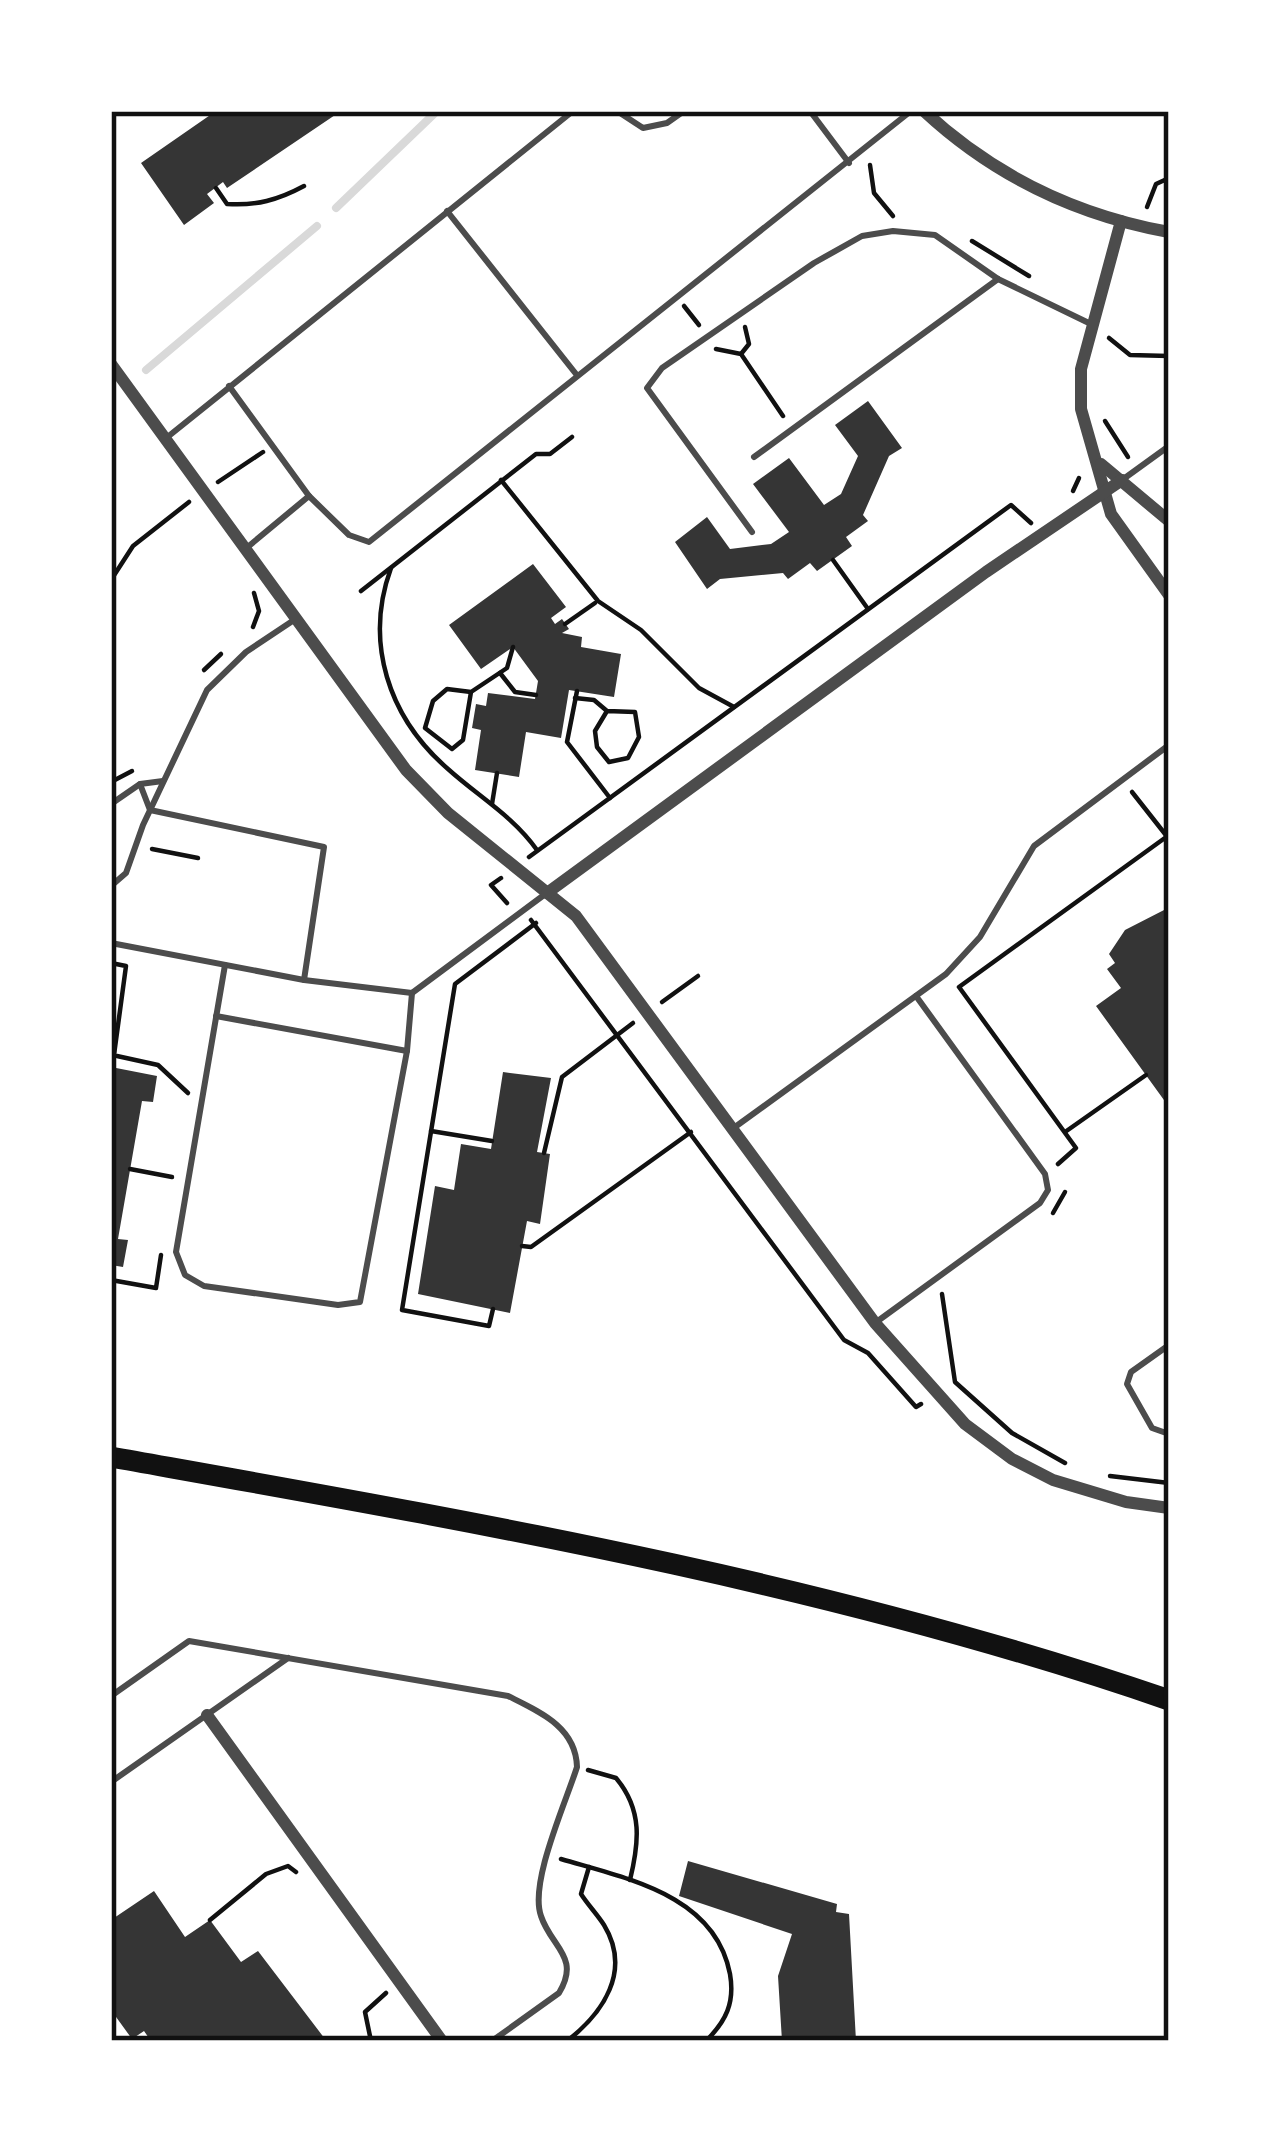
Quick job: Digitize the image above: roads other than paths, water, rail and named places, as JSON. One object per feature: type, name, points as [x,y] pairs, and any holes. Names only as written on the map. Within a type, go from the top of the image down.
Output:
[{"type":"main road","points":[[111,1457],[739,1575],[931,1624],[1169,1700]]},
{"type":"street","points":[[924,111],[1013,178],[1121,221],[1169,232]]},
{"type":"street","points":[[1121,221],[1079,396],[1111,514],[1169,596]]},
{"type":"street","points":[[111,364],[415,781],[576,916],[875,1323],[944,1405],[1012,1460],[1076,1489],[1169,1508]]},
{"type":"street","points":[[1100,464],[1169,521]]},
{"type":"street","points":[[547,892],[986,572],[1122,479]]},
{"type":"street","points":[[207,1715],[442,2041]]},
{"type":"lane","points":[[165,439],[573,111]]},
{"type":"lane","points":[[616,111],[643,128],[667,123],[684,111]]},
{"type":"lane","points":[[810,111],[849,163]]},
{"type":"lane","points":[[229,386],[309,496],[349,536],[369,542],[911,111]]},
{"type":"lane","points":[[1151,111],[1169,111]]},
{"type":"lane","points":[[447,211],[576,374]]},
{"type":"lane","points":[[752,532],[647,388],[662,368],[846,245],[893,231],[935,235],[998,279],[1093,325]]},
{"type":"lane","points":[[754,457],[998,279]]},
{"type":"lane","points":[[1122,479],[1169,446]]},
{"type":"lane","points":[[244,550],[309,496]]},
{"type":"lane","points":[[111,886],[126,873],[207,690],[246,652],[294,620]]},
{"type":"lane","points":[[733,1129],[916,996],[971,949],[1034,846],[1169,745]]},
{"type":"lane","points":[[111,804],[140,784],[163,782]]},
{"type":"lane","points":[[140,784],[150,810]]},
{"type":"lane","points":[[150,810],[324,848],[304,980]]},
{"type":"lane","points":[[111,944],[304,980],[412,993],[547,892]]},
{"type":"lane","points":[[225,965],[176,1252],[185,1275],[205,1286],[338,1304],[360,1302],[407,1052],[412,993]]},
{"type":"lane","points":[[875,1323],[1040,1203],[1048,1190],[1045,1174],[916,996]]},
{"type":"lane","points":[[216,1016],[407,1052]]},
{"type":"lane","points":[[1169,1345],[1131,1372],[1127,1384],[1152,1428],[1169,1434]]},
{"type":"lane","points":[[111,1696],[189,1641],[508,1696],[554,1718],[576,1750],[577,1767],[541,1881],[540,1916],[567,1958],[566,1982],[559,1993],[492,2041]]},
{"type":"lane","points":[[111,1782],[288,1658]]},
{"type":"waterway","points":[[336,208],[437,111]]},
{"type":"waterway","points":[[146,370],[317,226]]}]
